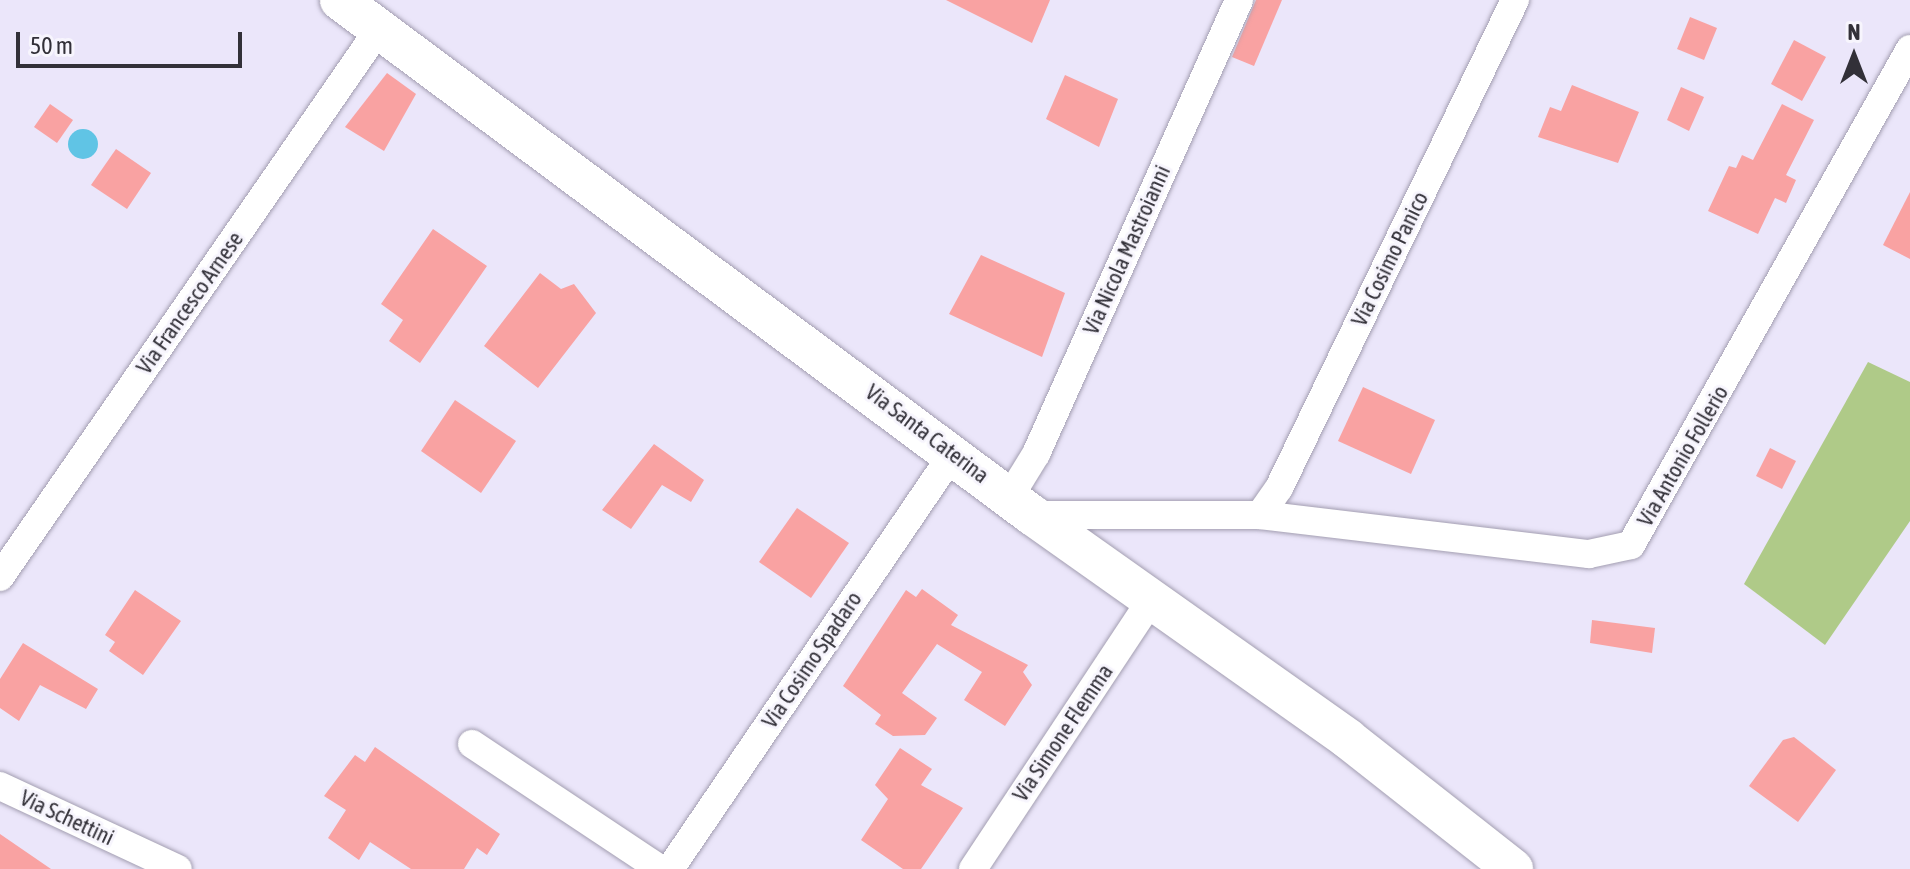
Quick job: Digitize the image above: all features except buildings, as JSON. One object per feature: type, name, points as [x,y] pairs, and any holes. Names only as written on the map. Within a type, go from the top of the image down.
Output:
[{"type":"street","name":"Via Santa Caterina","points":[[340,0],[954,452],[1020,506],[1153,597],[1513,869]]},
{"type":"street","name":"Via Nicola Mastroianni","points":[[1020,506],[1036,454],[1239,0]]},
{"type":"street","name":"Via Cosimo Panico","points":[[1260,515],[1279,488],[1515,0]]},
{"type":"street","name":"Via Francesco Arnese","points":[[0,577],[379,29]]},
{"type":"street","name":"Via Antonio Follerio","points":[[1020,506],[1260,515],[1589,554],[1631,545],[1910,49]]},
{"type":"street","name":"Via Cosimo Spadaro","points":[[670,869],[954,452]]},
{"type":"street","name":"Via Simone Flemma","points":[[973,869],[1153,597]]},
{"type":"street","points":[[472,744],[660,869]]},
{"type":"street","name":"Via Schettini","points":[[0,786],[178,869]]},
{"type":"green space","points":[[1868,362],[1910,382],[1910,521],[1825,645],[1744,584]]},
{"type":"water","points":[[83,129],[94,133],[98,144],[94,155],[83,159],[72,155],[68,144],[72,133]]}]
